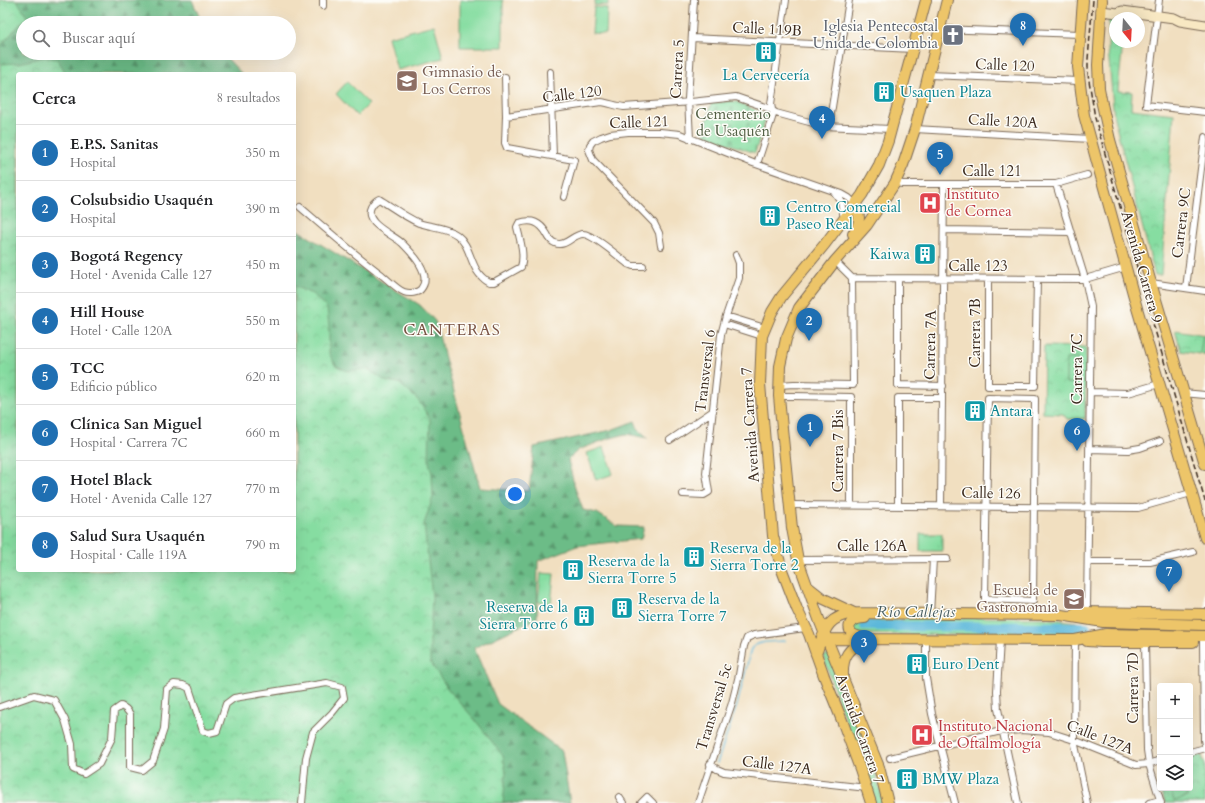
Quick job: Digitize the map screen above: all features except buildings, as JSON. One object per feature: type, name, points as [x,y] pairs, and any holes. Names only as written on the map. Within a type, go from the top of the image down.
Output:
[{"type":"main road","name":"Avenida Carrera 7","points":[[871,803],[850,741],[782,570],[773,536],[760,384],[764,332],[772,312],[782,296],[855,204],[879,165],[886,147],[926,0]]},
{"type":"main road","name":"Avenida Carrera 7","points":[[888,803],[878,767],[844,681],[824,637],[798,560],[789,505],[779,385],[783,350],[790,326],[799,308],[835,261],[867,225],[895,183],[903,165],[915,129],[947,0]]},
{"type":"main road","name":"Avenida Carrera 9","points":[[1083,0],[1080,34],[1079,81],[1084,115],[1159,384],[1205,538]]},
{"type":"main road","name":"Avenida Carrera 9","points":[[1102,6],[1098,64],[1099,88],[1110,140],[1205,464]]},
{"type":"main road","points":[[824,275],[857,228],[859,223],[855,204]]},
{"type":"main road","points":[[806,585],[822,598],[854,613]]},
{"type":"main road","points":[[816,654],[831,622],[843,615],[854,613],[1061,615],[1088,613],[1205,614]]},
{"type":"main road","points":[[883,640],[854,636],[850,632],[850,624],[854,620],[860,618],[896,618],[917,614]]},
{"type":"main road","points":[[1061,615],[1103,622],[1204,624]]},
{"type":"main road","points":[[807,631],[824,637],[864,640],[1075,640],[1102,642],[1204,640]]},
{"type":"main road","points":[[1075,640],[1106,634],[1204,640]]},
{"type":"main road","points":[[844,681],[843,667],[847,654],[854,646],[864,640]]},
{"type":"street","name":"Carrera 5","points":[[690,139],[688,102],[694,0]]},
{"type":"street","points":[[757,164],[773,115],[771,104],[786,0]]},
{"type":"street","points":[[829,126],[849,0]]},
{"type":"street","points":[[1159,0],[1146,106],[1205,112]]},
{"type":"street","points":[[1102,6],[1118,13],[1122,11],[1205,24]]},
{"type":"street","points":[[1174,18],[1180,16],[1205,19]]},
{"type":"street","points":[[940,29],[1080,34]]},
{"type":"street","name":"Calle 119B","points":[[692,38],[913,49]]},
{"type":"street","points":[[550,72],[553,156]]},
{"type":"street","name":"Calle 120","points":[[929,75],[1079,81]]},
{"type":"street","points":[[505,77],[505,143],[507,148],[574,160],[564,197]]},
{"type":"street","points":[[688,102],[736,97],[772,110],[776,113],[829,126],[891,129]]},
{"type":"street","name":"Calle 120","points":[[506,116],[601,102],[610,102],[617,106],[624,107],[688,102]]},
{"type":"street","name":"Calle 120A","points":[[915,129],[1090,139]]},
{"type":"street","name":"Calle 121","points":[[661,246],[659,233],[654,223],[592,160],[589,150],[590,145],[594,141],[610,134],[628,132],[660,132],[680,134],[834,192],[849,198],[855,204]]},
{"type":"street","name":"Carrera 9C","points":[[1186,288],[1205,137]]},
{"type":"street","name":"Calle 121","points":[[895,183],[1056,184],[1087,175]]},
{"type":"street","name":"Carrera 7A","points":[[941,506],[944,184]]},
{"type":"street","name":"Carrera 7C","points":[[1056,184],[1085,279],[1091,307],[1088,613]]},
{"type":"street","points":[[834,192],[841,201],[844,219]]},
{"type":"street","points":[[300,206],[359,258],[404,292],[415,293],[421,289],[425,279],[423,267],[401,242],[371,220],[369,215],[370,208],[374,202],[379,199],[418,222],[451,232],[458,236],[467,249],[473,266],[478,273],[489,282],[494,282],[521,267],[523,254],[517,227],[519,224],[527,221],[539,225],[544,229],[552,242],[557,244],[562,244],[579,234],[584,234],[593,237],[628,264],[633,266],[643,266]]},
{"type":"street","points":[[944,230],[1070,232]]},
{"type":"street","name":"Transversal 6","points":[[683,494],[704,495],[709,492],[706,473],[719,348],[726,316],[739,278],[739,267],[736,255]]},
{"type":"street","points":[[779,385],[853,385],[852,278],[835,261]]},
{"type":"street","name":"Calle 123","points":[[852,278],[1085,279],[1126,267]]},
{"type":"street","points":[[898,279],[898,385],[943,386]]},
{"type":"street","name":"Carrera 7B","points":[[988,279],[988,386],[1035,386],[1037,279]]},
{"type":"street","points":[[1151,283],[1205,291]]},
{"type":"street","points":[[726,316],[764,332]]},
{"type":"street","points":[[724,324],[764,332]]},
{"type":"street","points":[[1090,392],[1128,393],[1159,384]]},
{"type":"street","points":[[1183,393],[1205,395]]},
{"type":"street","name":"Carrera 7 Bis","points":[[779,396],[851,397],[851,504]]},
{"type":"street","points":[[898,505],[898,398],[942,398]]},
{"type":"street","points":[[988,398],[1035,399],[1034,507],[1033,601],[985,599],[988,506],[988,398]]},
{"type":"street","points":[[670,440],[713,411]]},
{"type":"street","points":[[1089,449],[1128,450],[1140,448],[1160,441]]},
{"type":"street","name":"Calle 126","points":[[789,505],[851,504],[1138,508],[1191,494]]},
{"type":"street","points":[[1088,562],[1150,562],[1194,552]]},
{"type":"street","points":[[930,614],[933,559]]},
{"type":"street","name":"Calle 126A","points":[[798,560],[947,559]]},
{"type":"street","points":[[1088,613],[1092,617],[1103,622]]},
{"type":"street","name":"Transversal 5c","points":[[698,803],[732,703],[747,638],[750,636],[807,631]]},
{"type":"street","points":[[926,640],[926,678],[932,714],[955,803]]},
{"type":"street","points":[[1000,640],[997,700],[1018,803]]},
{"type":"street","points":[[1075,640],[1074,740],[1087,803]]},
{"type":"street","points":[[1193,751],[1205,746],[1204,640]]},
{"type":"street","name":"Carrera 7D","points":[[1145,642],[1147,755],[1161,802]]},
{"type":"street","points":[[0,707],[34,695],[54,700],[65,720],[72,744],[73,769],[84,774],[99,764],[112,738],[114,711],[121,706],[130,714],[130,766],[142,770],[153,761],[164,729],[167,690],[174,684],[183,684],[189,688],[203,731],[209,733],[216,731],[221,721],[226,704],[234,698],[327,683],[342,687],[344,698],[314,732],[306,758],[302,803]]},
{"type":"street","name":"Calle 127A","points":[[890,758],[1003,731],[1035,730],[1048,732],[1074,740],[1136,765],[1149,764],[1157,761]]},
{"type":"street","name":"Calle 127A","points":[[710,764],[717,770],[724,772],[867,788]]},
{"type":"street","points":[[619,797],[623,803]]},
{"type":"street","points":[[641,803],[647,797],[652,803]]},
{"type":"street","points":[[1149,803],[1161,802]]},
{"type":"green space","points":[[0,0],[192,0],[199,16],[16,16],[16,60],[229,60],[240,72],[16,72],[16,572],[296,572],[296,229],[420,305],[435,321],[480,488],[529,491],[534,447],[611,430],[635,421],[638,429],[648,438],[626,434],[607,439],[578,450],[568,460],[575,488],[583,510],[597,513],[617,526],[644,527],[641,539],[577,546],[538,561],[537,618],[474,648],[498,704],[562,751],[570,803],[382,803],[0,696]]},
{"type":"green space","points":[[0,0],[17,0],[26,16],[16,16],[16,29],[0,46]]},
{"type":"green space","points":[[460,0],[503,0],[503,47],[460,47]]},
{"type":"green space","points":[[595,0],[608,0],[608,5],[594,5]]},
{"type":"green space","points":[[594,7],[607,8],[606,34],[592,33]]},
{"type":"green space","points":[[1109,17],[1109,48],[1122,48],[1118,91],[1132,92],[1131,109],[1174,114],[1161,275],[1155,275],[1114,118],[1108,49]]},
{"type":"green space","points":[[434,25],[443,58],[397,70],[388,37]]},
{"type":"green space","points":[[32,60],[58,60],[64,72],[16,72],[16,572],[296,572],[296,287],[312,294],[327,308],[329,353],[335,365],[347,371],[368,369],[385,381],[399,383],[418,400],[430,419],[429,462],[432,474],[433,497],[424,524],[432,597],[430,662],[448,689],[476,721],[503,756],[506,773],[503,803],[0,803],[0,64],[20,63]]},
{"type":"green space","points":[[347,82],[369,104],[357,116],[336,94]]},
{"type":"green space","name":"Cementerio de Usaquén","points":[[732,101],[767,115],[755,153],[704,135],[711,103]]},
{"type":"green space","points":[[1175,330],[1205,335],[1205,355],[1181,351]]},
{"type":"green space","points":[[1203,334],[1205,335],[1205,354],[1200,354]]},
{"type":"green space","points":[[1044,346],[1086,347],[1085,419],[1067,419],[1063,414],[1043,413]]},
{"type":"green space","points":[[1066,359],[1079,359],[1079,383],[1066,383]]},
{"type":"green space","points":[[604,447],[613,474],[596,480],[587,453]]},
{"type":"green space","points":[[920,534],[942,534],[942,551],[920,551]]},
{"type":"green space","points":[[541,573],[554,574],[551,604],[538,602]]},
{"type":"green space","points":[[922,617],[1042,618],[1085,624],[1085,633],[1073,636],[858,634],[852,632],[854,623],[859,620],[895,620]]},
{"type":"green space","points":[[829,654],[870,755],[884,803],[874,803],[823,656]]},
{"type":"green space","points":[[1200,755],[1202,756],[1205,765],[1205,803],[1165,803],[1162,791],[1193,791],[1193,757]]},
{"type":"green space","points":[[1171,791],[1186,791],[1187,797],[1174,801]]},
{"type":"waterway","name":"Río Callejas","points":[[865,626],[1086,627]]},
{"type":"waterway","name":"Río Callejas","points":[[717,763],[737,705],[751,649],[757,644],[785,641]]},
{"type":"railway","points":[[1093,0],[1088,74],[1095,118],[1205,501]]},
{"type":"place","name":"Iglesia Pentecostal Unida de Colombia","points":[[953,35]]},
{"type":"place","name":"Salud Sura Usaquén","points":[[1023,46]]},
{"type":"place","name":"La Cervecería","points":[[766,52]]},
{"type":"place","name":"Gimnasio de Los Cerros","points":[[407,81]]},
{"type":"place","name":"Usaquen Plaza","points":[[884,92]]},
{"type":"place","name":"Hill House","points":[[822,139]]},
{"type":"place","name":"TCC","points":[[940,175]]},
{"type":"place","name":"Instituto de Cornea","points":[[930,203]]},
{"type":"place","name":"Centro Comercial Paseo Real","points":[[770,216]]},
{"type":"place","name":"Kaiwa","points":[[925,254]]},
{"type":"place","name":"Colsubsidio Usaquén","points":[[809,341]]},
{"type":"place","name":"Antara","points":[[975,411]]},
{"type":"place","name":"E.P.S. Sanitas","points":[[810,447]]},
{"type":"place","name":"Clínica San Miguel","points":[[1077,451]]},
{"type":"place","name":"Reserva de la Sierra Torre 2","points":[[694,557]]},
{"type":"place","name":"Reserva de la Sierra Torre 5","points":[[573,570]]},
{"type":"place","name":"Hotel Black","points":[[1169,592]]},
{"type":"place","name":"Escuela de Gastronomia","points":[[1074,599]]},
{"type":"place","name":"Reserva de la Sierra Torre 7","points":[[622,608]]},
{"type":"place","name":"Reserva de la Sierra Torre 6","points":[[584,616]]},
{"type":"place","name":"Bogotá Regency","points":[[864,663]]},
{"type":"place","name":"Euro Dent","points":[[917,664]]},
{"type":"place","name":"Instituto Nacional de Oftalmología","points":[[922,735]]},
{"type":"place","name":"BMW Plaza","points":[[907,779]]},
{"type":"district","name":"CANTERAS","points":[[452,329]]}]
